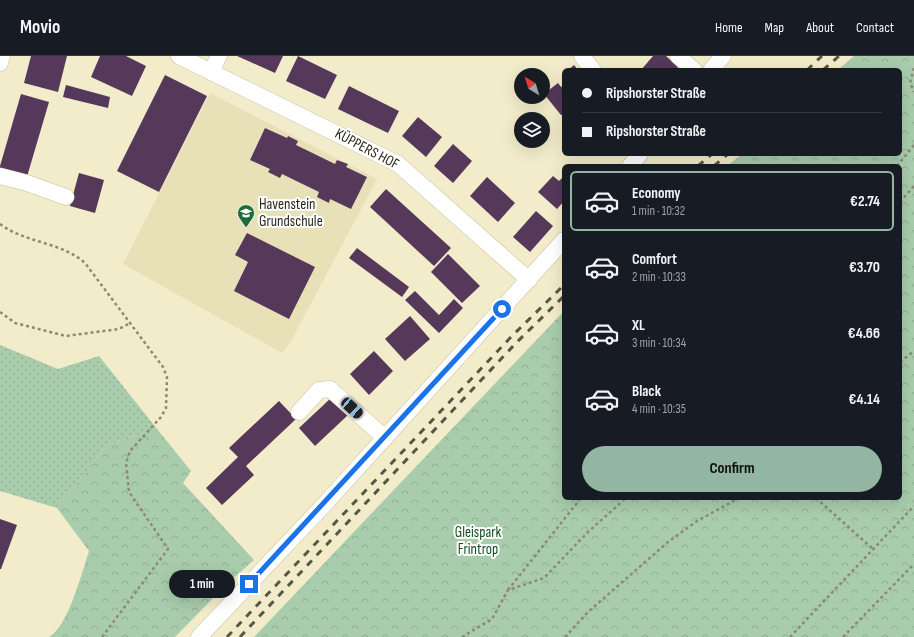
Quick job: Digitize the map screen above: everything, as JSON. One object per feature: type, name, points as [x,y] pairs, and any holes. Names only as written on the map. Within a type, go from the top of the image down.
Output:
[{"type":"street","points":[[0,63],[2,56]]},
{"type":"street","name":"KÜPPERS HOF","points":[[179,56],[398,164],[529,280]]},
{"type":"street","points":[[211,72],[219,56]]},
{"type":"street","points":[[582,56],[591,68]]},
{"type":"street","points":[[678,56],[692,68]]},
{"type":"street","points":[[713,68],[723,56]]},
{"type":"street","points":[[632,164],[638,156]]},
{"type":"street","points":[[0,176],[66,197]]},
{"type":"street","points":[[199,637],[385,438],[562,242]]},
{"type":"street","points":[[298,412],[319,390],[330,389],[385,438]]},
{"type":"path","points":[[914,68],[910,82],[914,92]]},
{"type":"path","points":[[899,164],[914,145]]},
{"type":"path","points":[[902,200],[914,186]]},
{"type":"path","points":[[0,224],[18,235],[77,256],[85,263],[163,367],[167,377],[166,408],[161,417],[130,451],[126,463],[129,492],[168,549],[102,637]]},
{"type":"path","points":[[0,312],[15,323],[66,336],[119,329],[130,323]]},
{"type":"path","points":[[902,360],[914,351]]},
{"type":"path","points":[[462,637],[492,619],[508,590],[579,500]]},
{"type":"path","points":[[508,590],[544,578],[587,533],[624,500]]},
{"type":"path","points":[[565,637],[588,612],[668,542],[697,521],[735,500]]},
{"type":"path","points":[[818,500],[873,549]]},
{"type":"path","points":[[790,637],[914,506]]},
{"type":"path","points":[[843,637],[914,564]]},
{"type":"shaded area","name":"Havenstein Grundschule","points":[[210,93],[377,179],[289,345],[282,353],[123,264]]},
{"type":"green space","name":"Gleispark Frintrop","points":[[854,56],[914,56],[914,637],[254,637],[562,313],[562,500],[902,500],[902,164],[730,164],[740,156],[902,156],[902,68],[840,68]]},
{"type":"green space","points":[[0,345],[58,369],[99,356],[157,429],[108,444],[57,508],[0,491]]},
{"type":"green space","points":[[157,429],[191,471],[183,483],[254,560],[228,583],[175,637],[49,637],[56,631],[68,611],[74,598],[89,551],[57,508],[108,444]]},
{"type":"building","points":[[31,56],[67,56],[58,92],[24,83]]},
{"type":"building","points":[[100,56],[126,56],[146,66],[132,96],[91,77]]},
{"type":"building","points":[[237,56],[283,56],[275,73]]},
{"type":"building","points":[[298,56],[337,75],[325,99],[286,81]]},
{"type":"building","points":[[653,56],[666,56],[678,67],[677,68],[643,68]]},
{"type":"building","points":[[165,75],[207,96],[159,192],[117,171]]},
{"type":"building","points":[[558,83],[562,86],[561,115],[550,101],[550,89]]},
{"type":"building","points":[[66,85],[110,97],[108,108],[63,97]]},
{"type":"building","points":[[349,86],[399,111],[388,133],[338,109]]},
{"type":"building","points":[[21,94],[49,102],[26,180],[0,172],[0,166]]},
{"type":"building","points":[[418,117],[442,137],[426,157],[402,136]]},
{"type":"building","points":[[265,128],[287,138],[288,136],[298,141],[296,145],[335,164],[337,160],[348,164],[346,167],[367,177],[351,209],[330,199],[329,203],[317,197],[319,192],[282,174],[280,178],[268,172],[270,169],[250,160]]},
{"type":"building","points":[[453,144],[472,161],[453,183],[434,166]]},
{"type":"building","points":[[79,173],[104,180],[95,213],[70,206]]},
{"type":"building","points":[[553,176],[559,181],[562,178],[562,203],[557,209],[538,192]]},
{"type":"building","points":[[487,177],[515,203],[498,222],[470,196]]},
{"type":"building","points":[[386,189],[451,248],[434,266],[370,207]]},
{"type":"building","points":[[536,211],[553,226],[530,252],[513,237]]},
{"type":"building","points":[[247,233],[315,267],[289,319],[234,291],[248,262],[235,255]]},
{"type":"building","points":[[357,248],[409,287],[402,297],[349,258]]},
{"type":"building","points":[[448,254],[480,286],[462,303],[431,272]]},
{"type":"building","points":[[415,291],[439,315],[454,299],[463,308],[439,333],[405,300]]},
{"type":"building","points":[[410,316],[430,339],[405,361],[385,339]]},
{"type":"building","points":[[374,351],[393,371],[369,395],[350,374]]},
{"type":"building","points":[[332,397],[348,415],[315,446],[299,428]]},
{"type":"building","points":[[279,401],[296,419],[246,466],[254,475],[222,505],[206,488],[238,457],[229,448]]},
{"type":"building","points":[[0,519],[17,525],[1,569],[0,569]]},
{"type":"railway","points":[[809,68],[822,56]]},
{"type":"railway","points":[[825,68],[839,56]]},
{"type":"railway","points":[[700,164],[710,156]]},
{"type":"railway","points":[[716,164],[726,156]]},
{"type":"railway","points":[[227,637],[511,337],[562,287]]},
{"type":"railway","points":[[240,637],[516,343],[562,298]]},
{"type":"place","name":"Havenstein Grundschule","points":[[246,228]]},
{"type":"route","points":[[249,584],[323,506],[502,309]]}]
